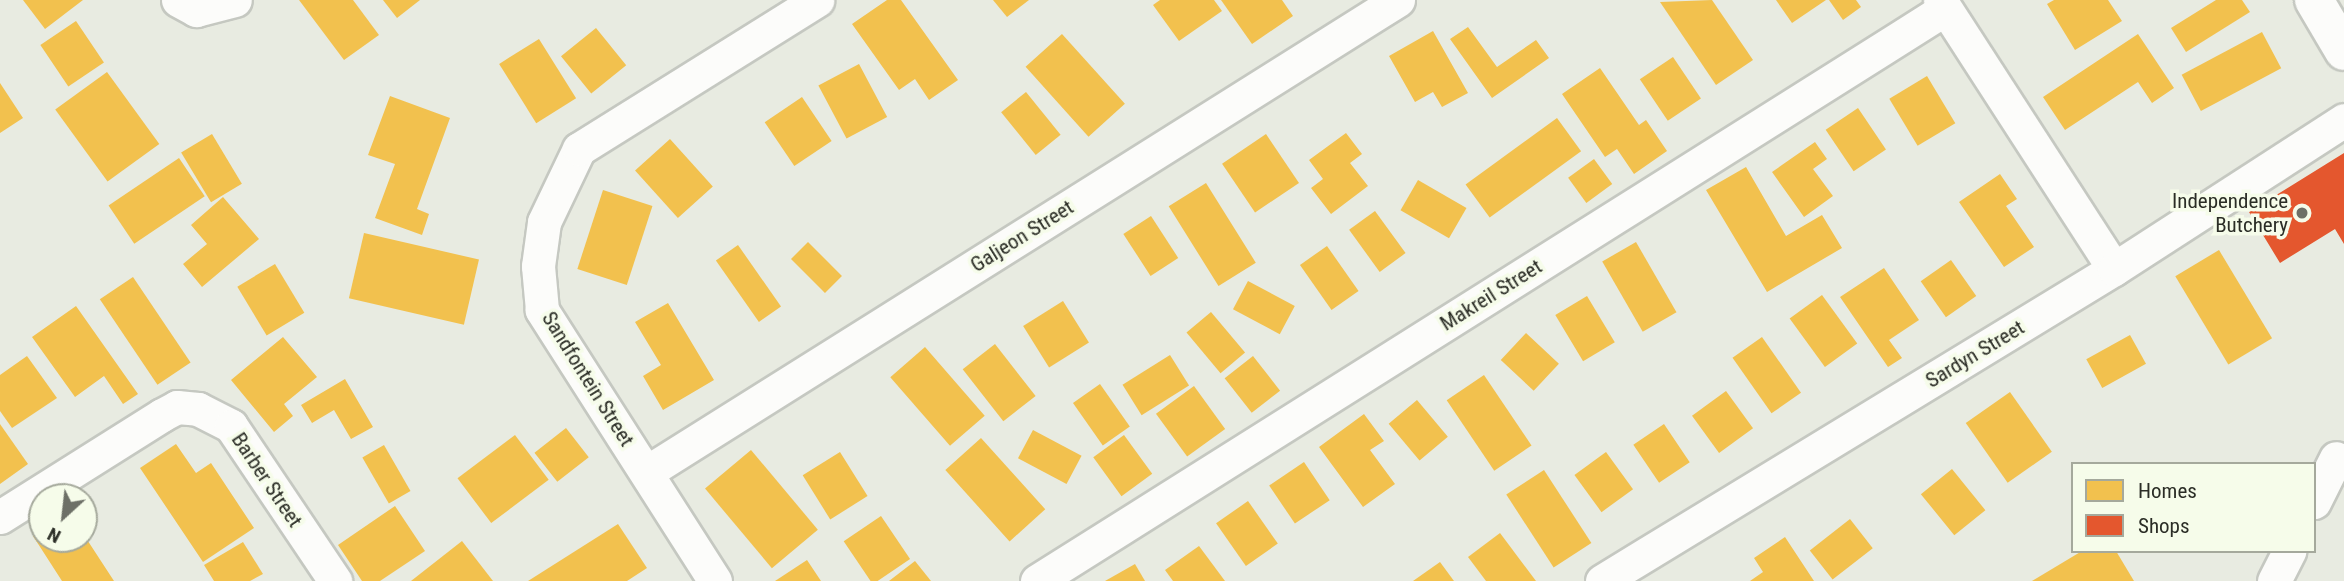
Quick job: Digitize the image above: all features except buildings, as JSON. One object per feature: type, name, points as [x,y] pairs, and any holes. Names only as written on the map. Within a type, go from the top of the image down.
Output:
[{"type":"street","points":[[178,0],[195,10],[235,0]]},
{"type":"street","name":"Sandfontein Street","points":[[715,581],[542,310],[538,266],[558,184],[579,149],[817,0]]},
{"type":"street","name":"Galjeon Street","points":[[647,472],[1398,0]]},
{"type":"street","points":[[2314,0],[2344,51]]},
{"type":"street","points":[[1942,4],[2113,269]]},
{"type":"street","name":"Makreil Street","points":[[1037,581],[1942,4]]},
{"type":"street","name":"Sardyn Street","points":[[1601,581],[2113,269],[2344,120]]},
{"type":"street","name":"Barber Street","points":[[0,517],[162,415],[198,409],[231,426],[335,581]]},
{"type":"street","points":[[2316,498],[2336,458]]},
{"type":"street","points":[[2274,581],[2288,553]]},
{"type":"place","name":"Independence Butchery","points":[[2302,213]]}]
